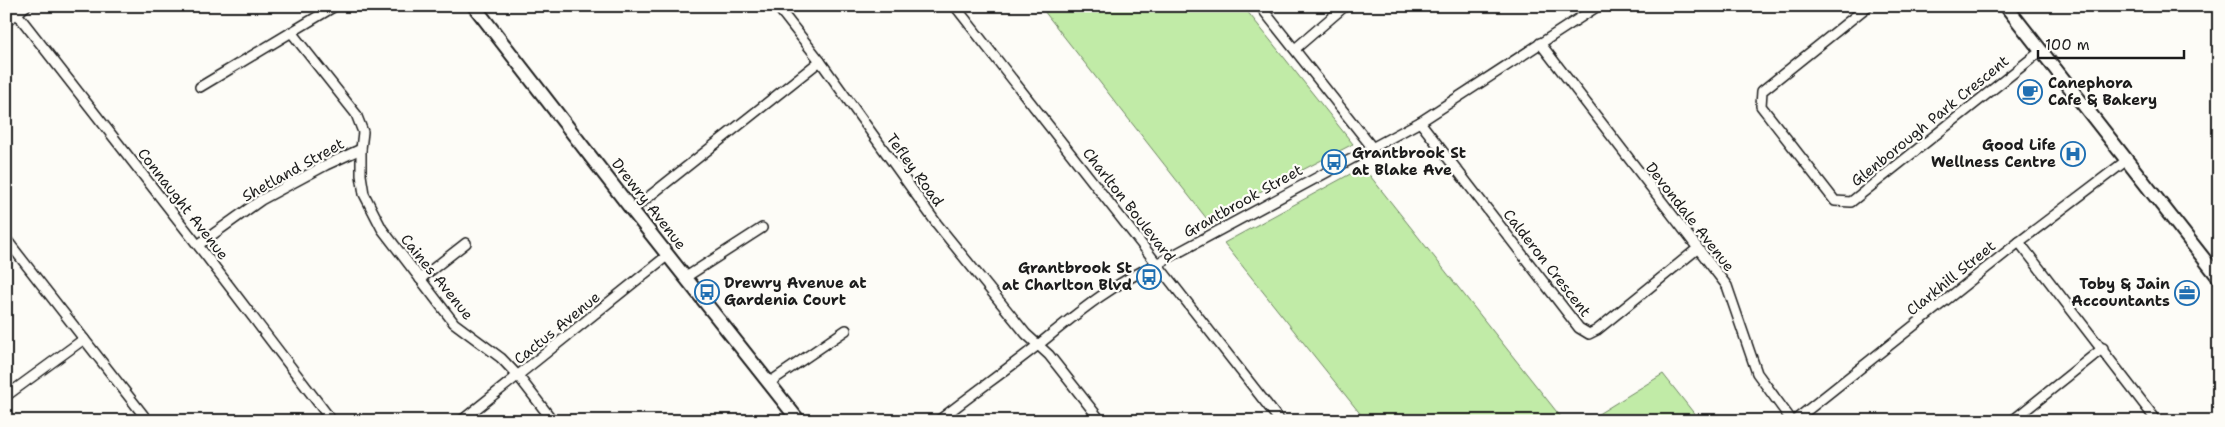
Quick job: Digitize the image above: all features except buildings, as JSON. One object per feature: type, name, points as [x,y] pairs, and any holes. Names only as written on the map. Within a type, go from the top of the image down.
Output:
[{"type":"street","points":[[6,22],[14,10],[26,6]]},
{"type":"street","points":[[200,87],[335,6]]},
{"type":"street","name":"Drewry Avenue","points":[[474,6],[799,421]]},
{"type":"street","name":"Tefley Road","points":[[777,6],[820,61],[937,224],[1026,334],[1049,355],[1101,421]]},
{"type":"street","name":"Charlton Boulevard","points":[[955,6],[1280,421]]},
{"type":"street","points":[[1260,6],[1371,146]]},
{"type":"street","points":[[1294,49],[1345,6]]},
{"type":"street","name":"Grantbrook Street","points":[[938,421],[1038,345],[1090,302],[1126,278],[1157,264],[1371,146],[1420,122],[1598,6]]},
{"type":"street","name":"Glenborough Park Crescent","points":[[1868,6],[1762,91],[1761,106],[1835,201],[1851,202],[2041,51]]},
{"type":"street","points":[[2006,6],[2219,278]]},
{"type":"street","name":"Connaught Avenue","points":[[14,10],[198,245],[332,421]]},
{"type":"street","name":"Shetland Street","points":[[198,245],[262,200],[326,164],[361,149],[363,132],[356,114],[291,32]]},
{"type":"street","name":"Devondale Avenue","points":[[1540,44],[1727,286],[1757,373],[1793,421]]},
{"type":"street","points":[[632,210],[820,61]]},
{"type":"street","name":"Calderon Crescent","points":[[1420,122],[1579,328],[1589,334],[1597,330],[1698,249]]},
{"type":"street","name":"Caines Avenue","points":[[361,149],[361,175],[364,194],[382,229],[460,330],[490,349],[519,377],[553,421]]},
{"type":"street","name":"Clarkhill Street","points":[[1793,421],[2019,242],[2127,160]]},
{"type":"street","points":[[686,277],[762,228]]},
{"type":"street","points":[[6,239],[148,421]]},
{"type":"street","points":[[2019,242],[2103,348],[2157,421]]},
{"type":"street","points":[[420,279],[466,243]]},
{"type":"street","name":"Cactus Avenue","points":[[461,421],[519,377],[668,255]]},
{"type":"street","points":[[770,382],[846,330]]},
{"type":"street","points":[[6,396],[84,339]]},
{"type":"street","points":[[2012,421],[2103,348]]},
{"type":"green space","points":[[1040,6],[1243,6],[1353,144],[1207,219]]},
{"type":"green space","points":[[1363,167],[1564,421],[1366,421],[1224,243]]},
{"type":"green space","points":[[1663,374],[1700,421],[1587,421]]},
{"type":"place","name":"Canephora Cafe & Bakery","points":[[2030,92]]},
{"type":"place","name":"Good Life Wellness Centre","points":[[2073,154]]},
{"type":"place","name":"Grantbrook St at Blake Ave","points":[[1334,162]]},
{"type":"place","name":"Grantbrook St at Charlton Blvd","points":[[1149,277]]},
{"type":"place","name":"Drewry Avenue at Gardenia Court","points":[[707,292]]},
{"type":"place","name":"Toby & Jain Accountants","points":[[2187,293]]}]
